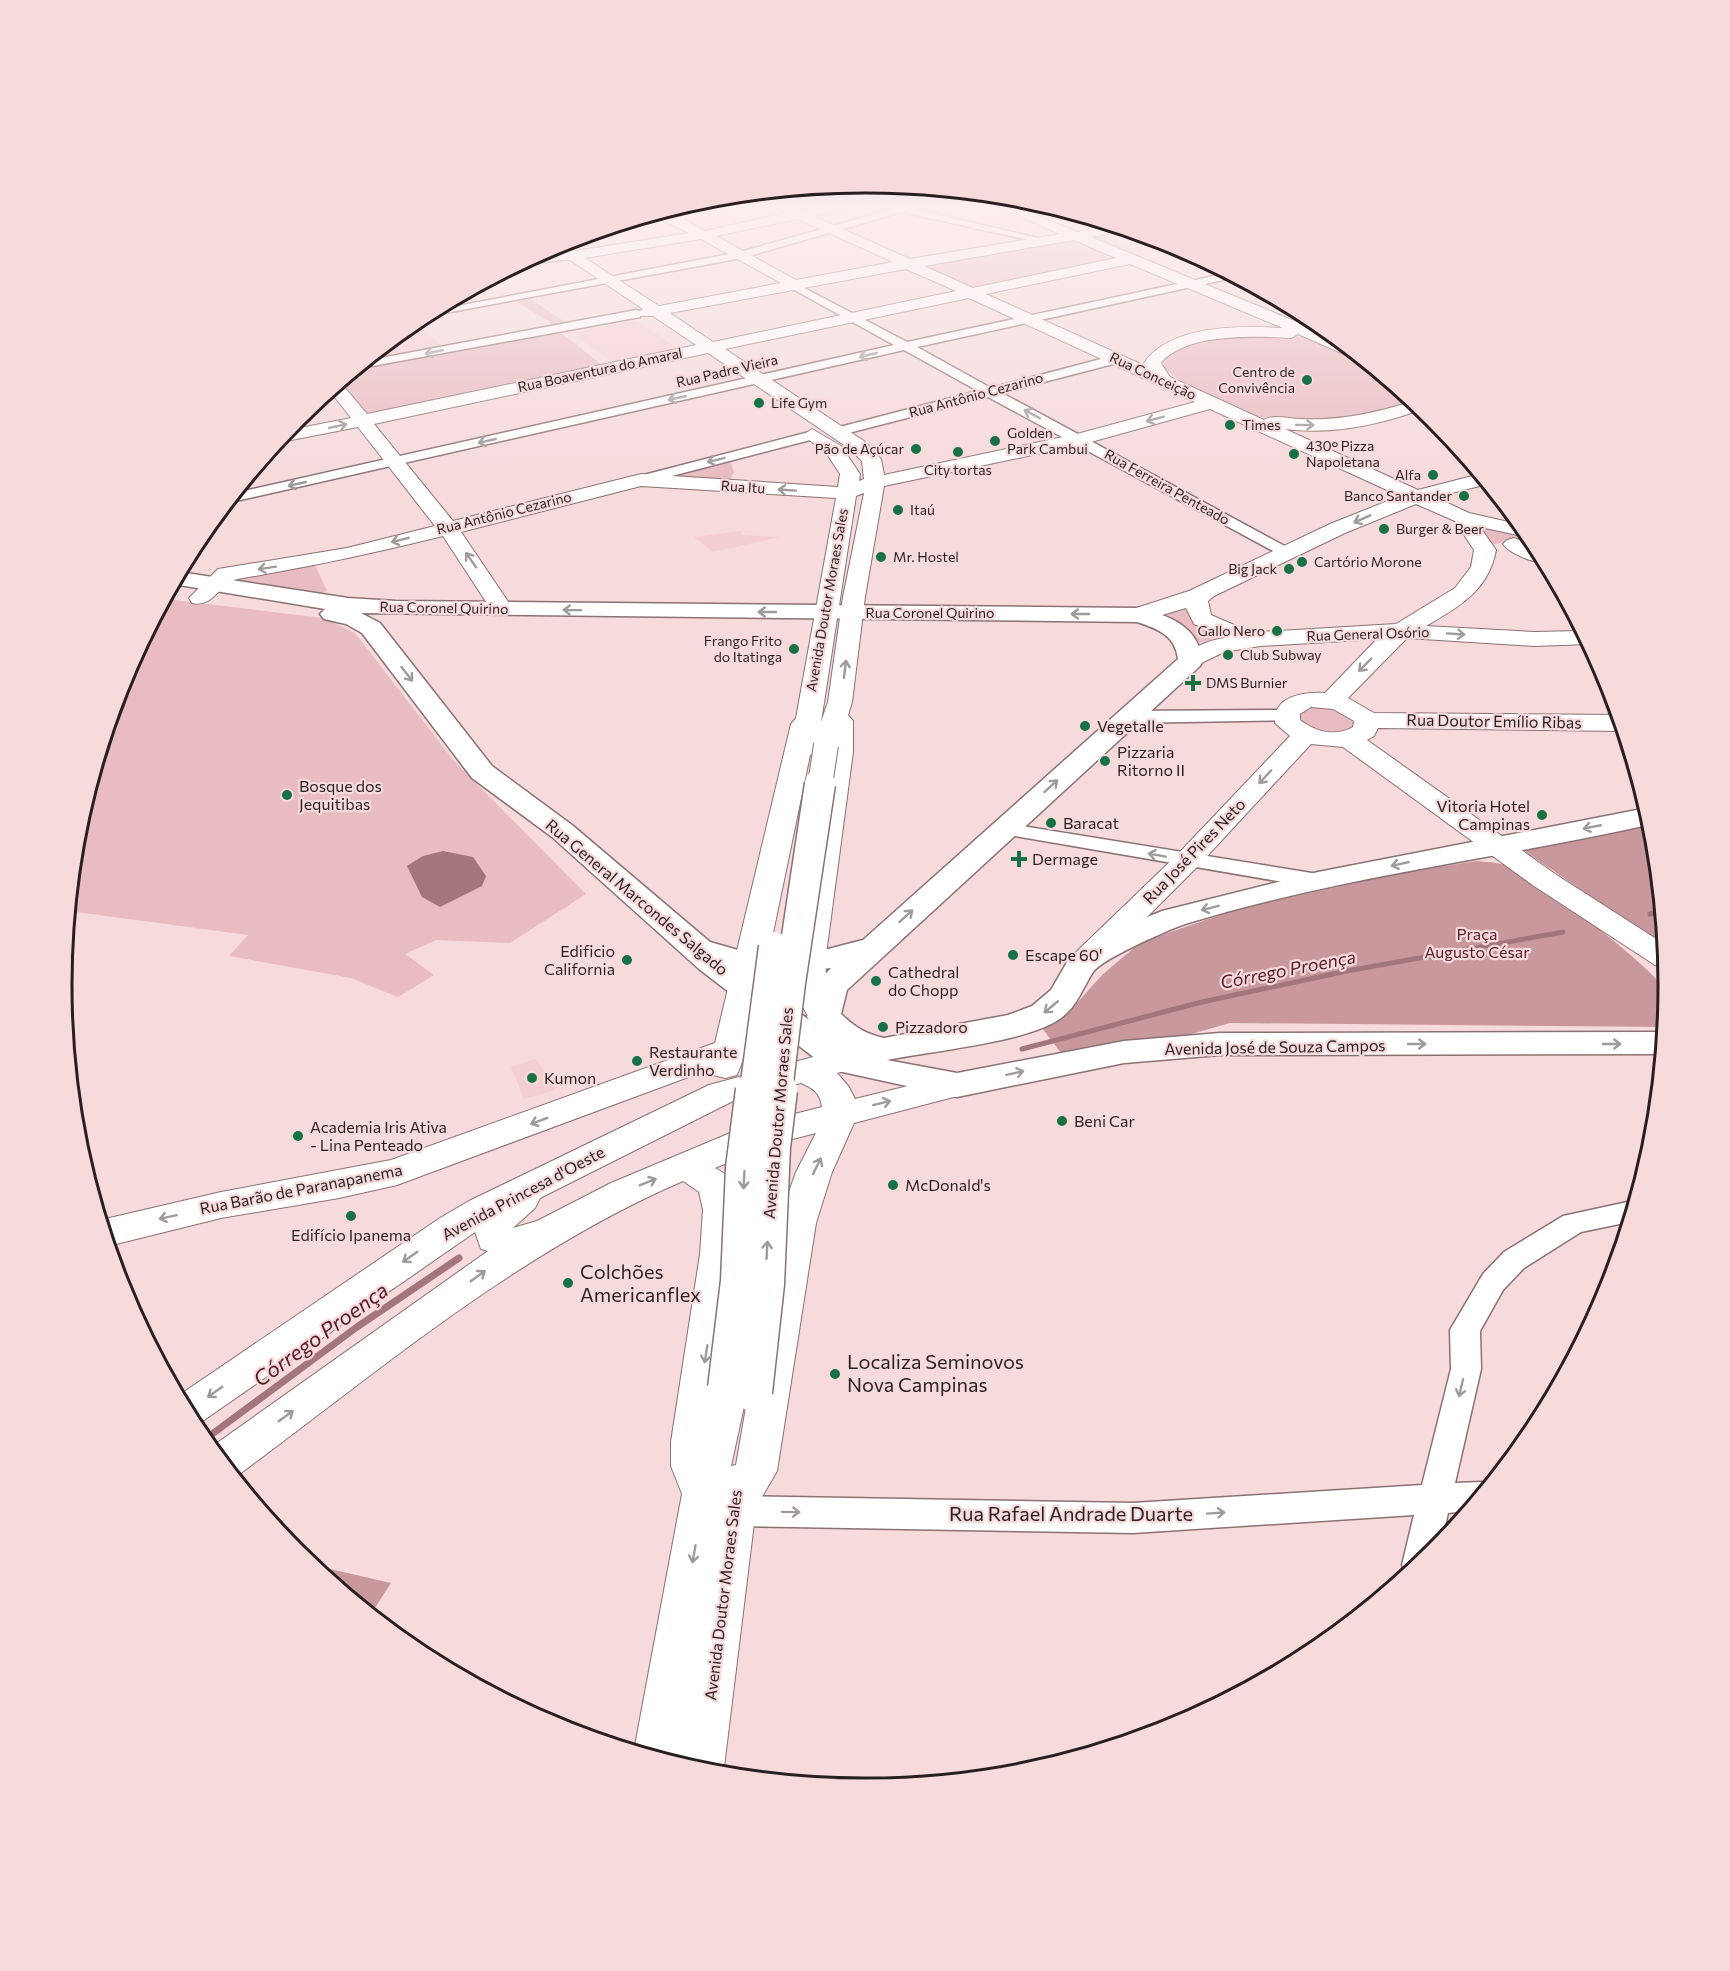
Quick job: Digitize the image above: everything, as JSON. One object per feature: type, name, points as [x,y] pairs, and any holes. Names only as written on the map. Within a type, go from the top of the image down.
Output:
[{"type":"highway","points":[[183,581],[206,589]]},
{"type":"highway","name":"Rua Coronel Quirino","points":[[206,589],[396,608],[1138,615]]},
{"type":"highway","points":[[177,591],[206,589]]},
{"type":"highway","name":"Rua General Marcondes Salgado","points":[[206,589],[352,618],[371,628],[482,772],[562,831],[697,948],[749,974]]},
{"type":"highway","points":[[1138,615],[1177,629],[1187,639],[1191,661],[831,986],[824,1017],[844,1036],[858,1044],[884,1049],[1014,1025],[1044,1014],[1065,996],[1081,964],[1134,934],[1173,918],[1318,881],[1640,818]]},
{"type":"highway","points":[[749,974],[836,960],[874,945]]},
{"type":"highway","points":[[749,974],[841,1061],[957,1085]]},
{"type":"highway","name":"Avenida José de Souza Campos","points":[[957,1085],[1124,1052],[1220,1044],[1655,1043]]},
{"type":"main road","points":[[624,297],[710,347],[857,445],[871,459],[884,487]]},
{"type":"main road","points":[[648,312],[723,297]]},
{"type":"main road","name":"Rua Boaventura do Amaral","points":[[295,435],[946,297]]},
{"type":"main road","name":"Rua Conceição","points":[[980,297],[1462,517],[1516,534]]},
{"type":"main road","points":[[1220,297],[1325,340]]},
{"type":"main road","name":"Avenida Doutor Moraes Sales","points":[[648,312],[691,351],[813,435],[843,460],[850,474],[808,706],[765,907],[731,1049],[716,1083],[696,1104]]},
{"type":"main road","points":[[1274,319],[1288,315]]},
{"type":"main road","points":[[1165,382],[1156,373],[1152,360],[1162,351],[1179,344],[1248,332],[1319,337]]},
{"type":"main road","points":[[340,391],[448,528],[502,609]]},
{"type":"main road","points":[[846,493],[884,487],[1080,439],[1211,403]]},
{"type":"main road","points":[[1247,418],[1280,424],[1344,423],[1376,418],[1408,408]]},
{"type":"main road","name":"Rua Itu","points":[[640,480],[846,493]]},
{"type":"main road","name":"Rua Antônio Cezarino","points":[[206,589],[226,574],[325,559],[640,480]]},
{"type":"main road","name":"Rua Coronel Quirino","points":[[1138,615],[1155,612],[1206,591],[1416,495],[1476,481]]},
{"type":"main road","name":"Avenida Doutor Moraes Sales","points":[[816,747],[840,702],[852,612],[884,487]]},
{"type":"main road","points":[[1462,517],[1485,550],[1482,569],[1455,600],[1401,631],[1331,701],[1360,712],[1358,729],[1493,845],[1620,931],[1657,953]]},
{"type":"main road","points":[[1485,550],[1519,538]]},
{"type":"main road","points":[[187,576],[206,589]]},
{"type":"main road","points":[[1206,591],[1197,599],[1202,618],[1234,633],[1260,639]]},
{"type":"main road","name":"Rua General Osório","points":[[1191,661],[1217,646],[1260,639],[1401,631],[1534,639],[1577,638]]},
{"type":"main road","name":"Rua José Pires Neto","points":[[1081,964],[1188,860],[1296,726],[1287,711],[1299,703],[1331,701]]},
{"type":"main road","points":[[824,1017],[812,996],[810,963],[840,752],[840,702]]},
{"type":"main road","name":"Avenida Doutor Moraes Sales","points":[[701,1761],[723,1504],[740,1390],[765,1284],[771,1147],[816,747],[808,706]]},
{"type":"main road","name":"Rua Doutor Emílio Ribas","points":[[1296,726],[1320,739],[1358,729],[1613,723]]},
{"type":"main road","points":[[765,907],[770,918],[788,925],[800,924],[817,913]]},
{"type":"main road","points":[[1620,931],[1657,963]]},
{"type":"main road","name":"Rua Barão de Paranapanema","points":[[111,1231],[210,1208],[397,1172],[731,1049]]},
{"type":"main road","points":[[577,1107],[631,1114],[696,1104],[802,1070],[884,1049]]},
{"type":"main road","points":[[546,1178],[504,1213],[493,1230],[494,1239],[511,1244],[520,1242],[624,1192],[687,1166],[716,1186],[721,1209],[719,1254],[692,1442],[692,1466],[723,1504],[756,1471],[797,1223],[814,1172],[831,1139],[840,1113],[837,1095],[824,1080],[802,1070]]},
{"type":"main road","name":"Avenida José de Souza Campos","points":[[687,1166],[759,1135],[957,1085]]},
{"type":"main road","name":"Avenida Princesa d'Oeste","points":[[194,1407],[453,1228],[546,1178],[696,1104]]},
{"type":"main road","points":[[228,1457],[487,1270],[564,1222]]},
{"type":"main road","name":"Avenida Doutor Moraes Sales","points":[[660,1751],[723,1504]]},
{"type":"street","points":[[449,311],[522,297]]},
{"type":"street","name":"Rua Ferreira Penteado","points":[[816,297],[1287,552]]},
{"type":"street","name":"Rua Padre Vieira","points":[[241,496],[1025,319],[1132,297]]},
{"type":"street","points":[[373,364],[648,312]]},
{"type":"street","name":"Rua Antônio Cezarino","points":[[837,432],[1116,359]]},
{"type":"street","name":"Rua Antônio Cezarino","points":[[640,480],[813,435]]},
{"type":"street","points":[[1128,717],[1296,726]]},
{"type":"street","points":[[1004,829],[1318,881]]},
{"type":"street","points":[[1423,1549],[1466,1369],[1465,1330],[1493,1282],[1514,1260],[1573,1223],[1624,1213]]},
{"type":"street","name":"Rua Rafael Andrade Duarte","points":[[723,1504],[1133,1518],[1471,1496]]},
{"type":"shaded area","points":[[528,297],[566,323],[556,326],[514,300]]},
{"type":"shaded area","points":[[636,320],[683,352],[617,365],[577,337],[578,333],[585,330]]},
{"type":"shaded area","points":[[421,328],[442,346],[377,360]]},
{"type":"shaded area","points":[[557,330],[605,367],[367,417],[343,388],[369,366]]},
{"type":"shaded area","points":[[1237,336],[1315,339],[1330,343],[1348,356],[1403,404],[1379,413],[1332,420],[1284,420],[1249,414],[1216,401],[1182,382],[1164,368],[1165,361],[1176,349]]},
{"type":"shaded area","points":[[730,460],[734,472],[729,482],[658,479]]},
{"type":"shaded area","points":[[1474,523],[1515,533],[1517,536],[1509,541],[1490,545]]},
{"type":"shaded area","points":[[742,531],[741,535],[780,537],[713,552],[694,537]]},
{"type":"shaded area","points":[[315,565],[327,591],[320,593],[236,581],[240,577]]},
{"type":"shaded area","name":"Bosque dos Jequitibas","points":[[172,600],[324,618],[355,633],[454,761],[586,894],[510,943],[436,940],[405,954],[434,975],[398,997],[351,978],[229,956],[248,935],[76,912],[87,831],[114,731],[132,682]]},
{"type":"shaded area","points":[[1183,604],[1225,635],[1200,643],[1183,628],[1154,616]]},
{"type":"shaded area","points":[[1315,706],[1334,707],[1360,724],[1334,736],[1300,724],[1297,715]]},
{"type":"shaded area","points":[[443,851],[473,857],[486,876],[482,886],[440,907],[422,897],[407,866],[423,856]]},
{"type":"shaded area","name":"Kumon","points":[[536,1059],[556,1090],[524,1099],[511,1067]]},
{"type":"green space","points":[[1642,825],[1651,882],[1656,942],[1522,849]]},
{"type":"green space","name":"Praça Augusto César","points":[[1477,861],[1501,864],[1518,872],[1590,922],[1656,979],[1658,985],[1656,1027],[1230,1023],[1188,1035],[1064,1057],[1039,1024],[1077,1003],[1102,975],[1141,942],[1244,907],[1406,872]]},
{"type":"green space","points":[[328,1568],[391,1583],[374,1609]]},
{"type":"waterway","name":"Córrego Proença","points":[[1650,914],[1654,913]]},
{"type":"waterway","name":"Córrego Proença","points":[[1022,1049],[1202,1002],[1347,971],[1563,932]]},
{"type":"waterway","name":"Córrego Proença","points":[[212,1434],[357,1327],[459,1258]]},
{"type":"place","name":"Centro de Convivência","points":[[1307,380]]},
{"type":"place","name":"Life Gym","points":[[759,403]]},
{"type":"place","name":"Times","points":[[1230,425]]},
{"type":"place","name":"Golden Park Cambui","points":[[995,441]]},
{"type":"place","name":"Pão de Açúcar","points":[[916,449]]},
{"type":"place","name":"City tortas","points":[[958,452]]},
{"type":"place","name":"430° Pizza Napoletana","points":[[1294,454]]},
{"type":"place","name":"Alfa","points":[[1433,475]]},
{"type":"place","name":"Banco Santander","points":[[1464,496]]},
{"type":"place","name":"Itaú","points":[[898,510]]},
{"type":"place","name":"Burger & Beer","points":[[1384,529]]},
{"type":"place","name":"Mr. Hostel","points":[[881,557]]},
{"type":"place","name":"Cartório Morone","points":[[1302,562]]},
{"type":"place","name":"Big Jack","points":[[1289,569]]},
{"type":"place","name":"Gallo Nero","points":[[1277,631]]},
{"type":"place","name":"Frango Frito do Itatinga","points":[[794,649]]},
{"type":"place","name":"Club Subway","points":[[1228,655]]},
{"type":"place","name":"DMS Burnier","points":[[1193,683]]},
{"type":"place","name":"Vegetalle","points":[[1085,726]]},
{"type":"place","name":"Pizzaria Ritorno II","points":[[1105,761]]},
{"type":"place","name":"Bosque dos Jequitibas","points":[[287,795]]},
{"type":"place","name":"Vitoria Hotel Campinas","points":[[1542,815]]},
{"type":"place","name":"Baracat","points":[[1051,823]]},
{"type":"place","name":"Dermage","points":[[1019,859]]},
{"type":"place","name":"Escape 60'","points":[[1013,955]]},
{"type":"place","name":"Edificio California","points":[[627,960]]},
{"type":"place","name":"Cathedral do Chopp","points":[[876,981]]},
{"type":"place","name":"Pizzadoro","points":[[883,1027]]},
{"type":"place","name":"Restaurante Verdinho","points":[[637,1061]]},
{"type":"place","name":"Kumon","points":[[532,1078]]},
{"type":"place","name":"Beni Car","points":[[1062,1121]]},
{"type":"place","name":"Academia Iris Ativa - Lina Penteado","points":[[298,1136]]},
{"type":"place","name":"McDonald's","points":[[893,1185]]},
{"type":"place","name":"Edifício Ipanema","points":[[351,1216]]},
{"type":"place","name":"Colchões Americanflex","points":[[568,1283]]},
{"type":"place","name":"Localiza Seminovos Nova Campinas","points":[[835,1374]]}]
